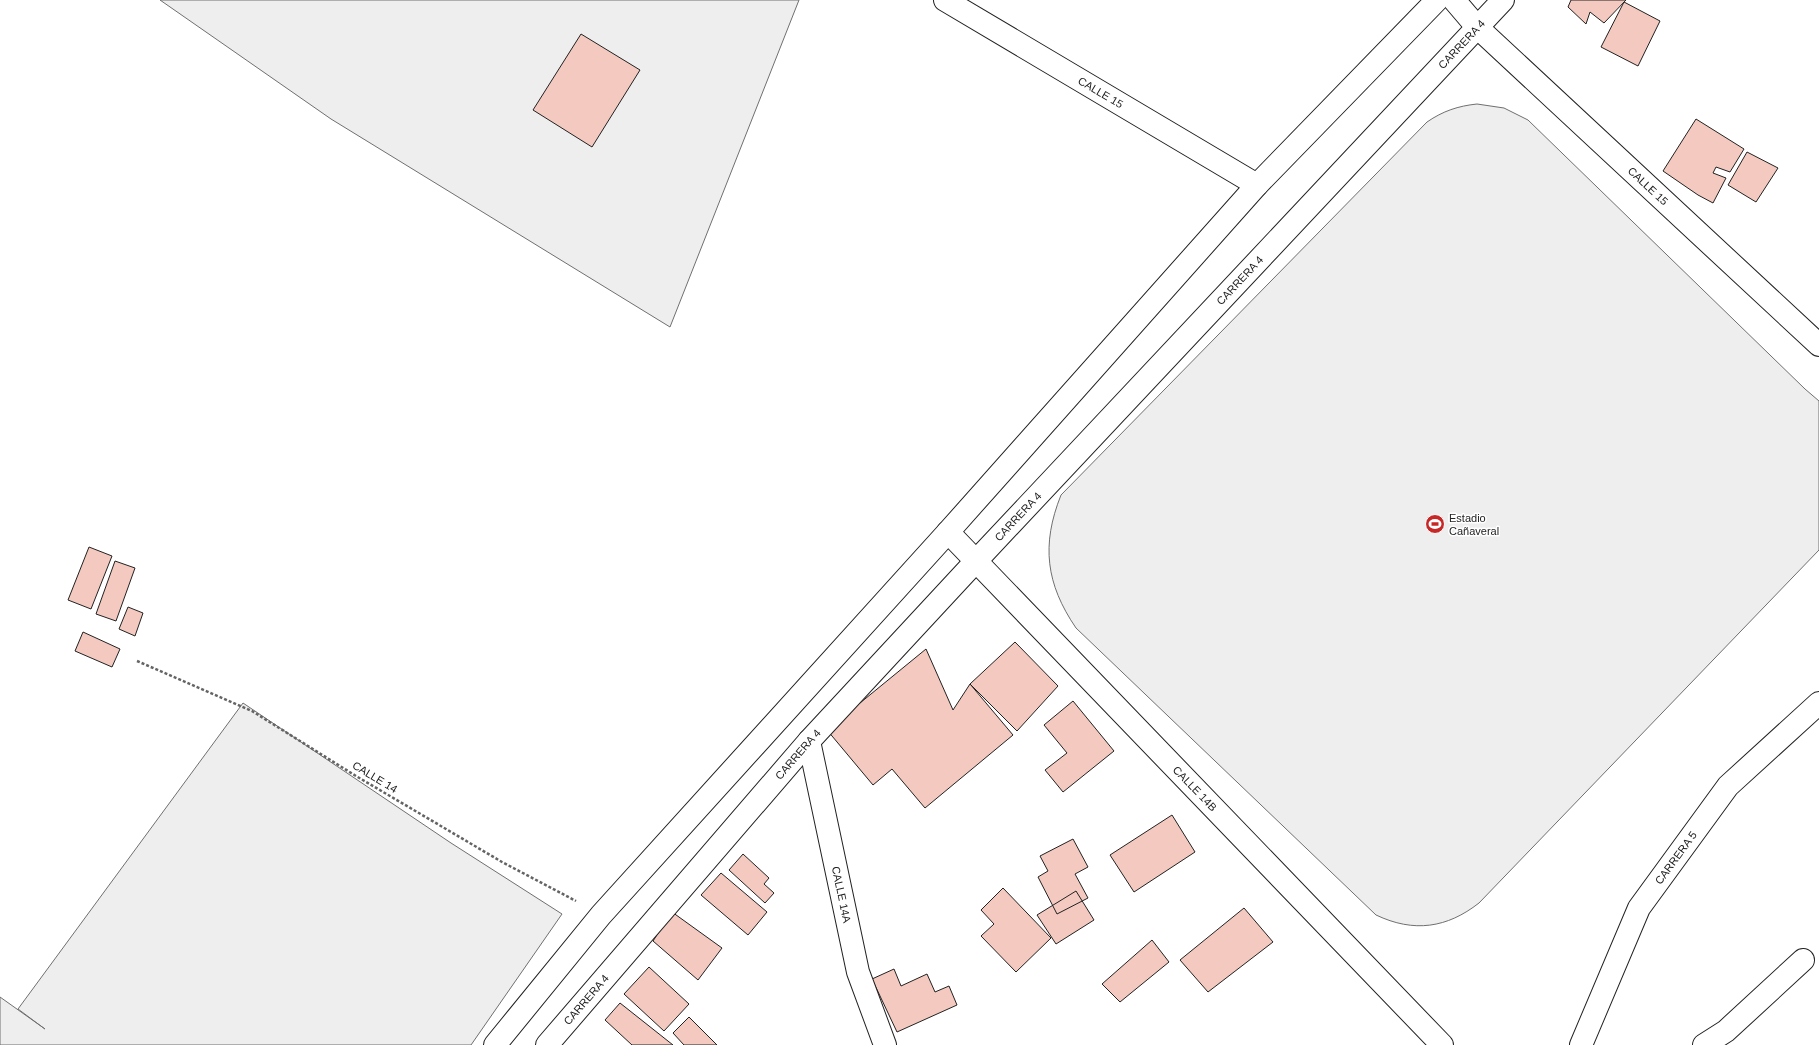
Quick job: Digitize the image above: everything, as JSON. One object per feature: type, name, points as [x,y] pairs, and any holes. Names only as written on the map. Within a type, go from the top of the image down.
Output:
[{"type":"street","name":"CALLE 15","points":[[945,0],[1256,185]]},
{"type":"street","points":[[495,1045],[602,915],[948,532],[1256,185],[1437,0]]},
{"type":"street","name":"CALLE 15","points":[[1454,0],[1477,28],[1819,345]]},
{"type":"street","name":"CARRERA 4","points":[[547,1045],[809,741],[1503,0]]},
{"type":"street","name":"CALLE 14B","points":[[948,532],[1442,1045]]},
{"type":"street","name":"CARRERA 5","points":[[1581,1045],[1639,908],[1728,786],[1819,703]]},
{"type":"street","name":"CALLE 14A","points":[[809,741],[858,972],[886,1045]]},
{"type":"street","points":[[1704,1045],[1726,1031],[1803,960]]},
{"type":"path","name":"CALLE 14","points":[[137,661],[252,712],[356,776],[502,862],[602,915]]},
{"type":"shaded area","points":[[160,0],[799,0],[670,327],[331,119]]},
{"type":"shaded area","name":"Estadio Cañaveral","points":[[1477,104],[1504,108],[1528,120],[1819,401],[1819,550],[1479,903],[1455,918],[1442,923],[1417,926],[1390,921],[1376,915],[1076,628],[1058,596],[1050,564],[1049,547],[1055,513],[1061,495],[1427,122],[1451,110]]},
{"type":"shaded area","points":[[243,703],[451,843],[562,914],[471,1045],[0,1045],[0,997],[45,1029],[18,1009]]},
{"type":"building","points":[[1571,0],[1626,0],[1604,23],[1590,12],[1586,24],[1568,7]]},
{"type":"building","points":[[1624,2],[1660,21],[1638,66],[1601,47]]},
{"type":"building","points":[[581,34],[640,70],[592,147],[533,110]]},
{"type":"building","points":[[1696,119],[1744,149],[1730,172],[1716,167],[1713,173],[1726,178],[1713,203],[1698,195],[1663,171]]},
{"type":"building","points":[[1747,152],[1778,168],[1756,202],[1728,185]]},
{"type":"building","points":[[89,547],[112,556],[91,609],[68,600]]},
{"type":"building","points":[[115,561],[135,568],[116,621],[96,614]]},
{"type":"building","points":[[128,607],[143,613],[135,636],[119,629]]},
{"type":"building","points":[[83,632],[120,649],[112,667],[75,651]]},
{"type":"building","points":[[1015,642],[1058,686],[1017,731],[970,684]]},
{"type":"building","points":[[926,649],[953,710],[970,684],[1013,735],[925,808],[892,769],[873,785],[827,730]]},
{"type":"building","points":[[1073,701],[1114,751],[1063,792],[1045,770],[1067,753],[1044,725]]},
{"type":"building","points":[[1172,815],[1195,852],[1134,892],[1110,855]]},
{"type":"building","points":[[1073,839],[1088,867],[1075,874],[1088,898],[1057,914],[1038,877],[1048,871],[1040,856]]},
{"type":"building","points":[[743,854],[769,878],[764,884],[774,893],[765,903],[729,870]]},
{"type":"building","points":[[721,873],[767,912],[748,935],[701,895]]},
{"type":"building","points":[[1003,888],[1051,938],[1016,972],[981,936],[994,924],[981,910]]},
{"type":"building","points":[[1076,891],[1094,920],[1056,944],[1037,915]]},
{"type":"building","points":[[1244,908],[1273,942],[1208,992],[1180,960]]},
{"type":"building","points":[[672,912],[722,948],[698,980],[653,941]]},
{"type":"building","points":[[1152,940],[1169,962],[1120,1002],[1102,984]]},
{"type":"building","points":[[649,967],[689,1004],[664,1031],[624,994]]},
{"type":"building","points":[[894,969],[901,986],[927,974],[935,992],[949,986],[957,1005],[897,1032],[872,979]]},
{"type":"building","points":[[620,1003],[673,1045],[632,1045],[605,1020]]},
{"type":"building","points":[[689,1017],[717,1045],[684,1045],[673,1033]]},
{"type":"place","name":"Estadio Cañaveral","points":[[1435,524]]}]
